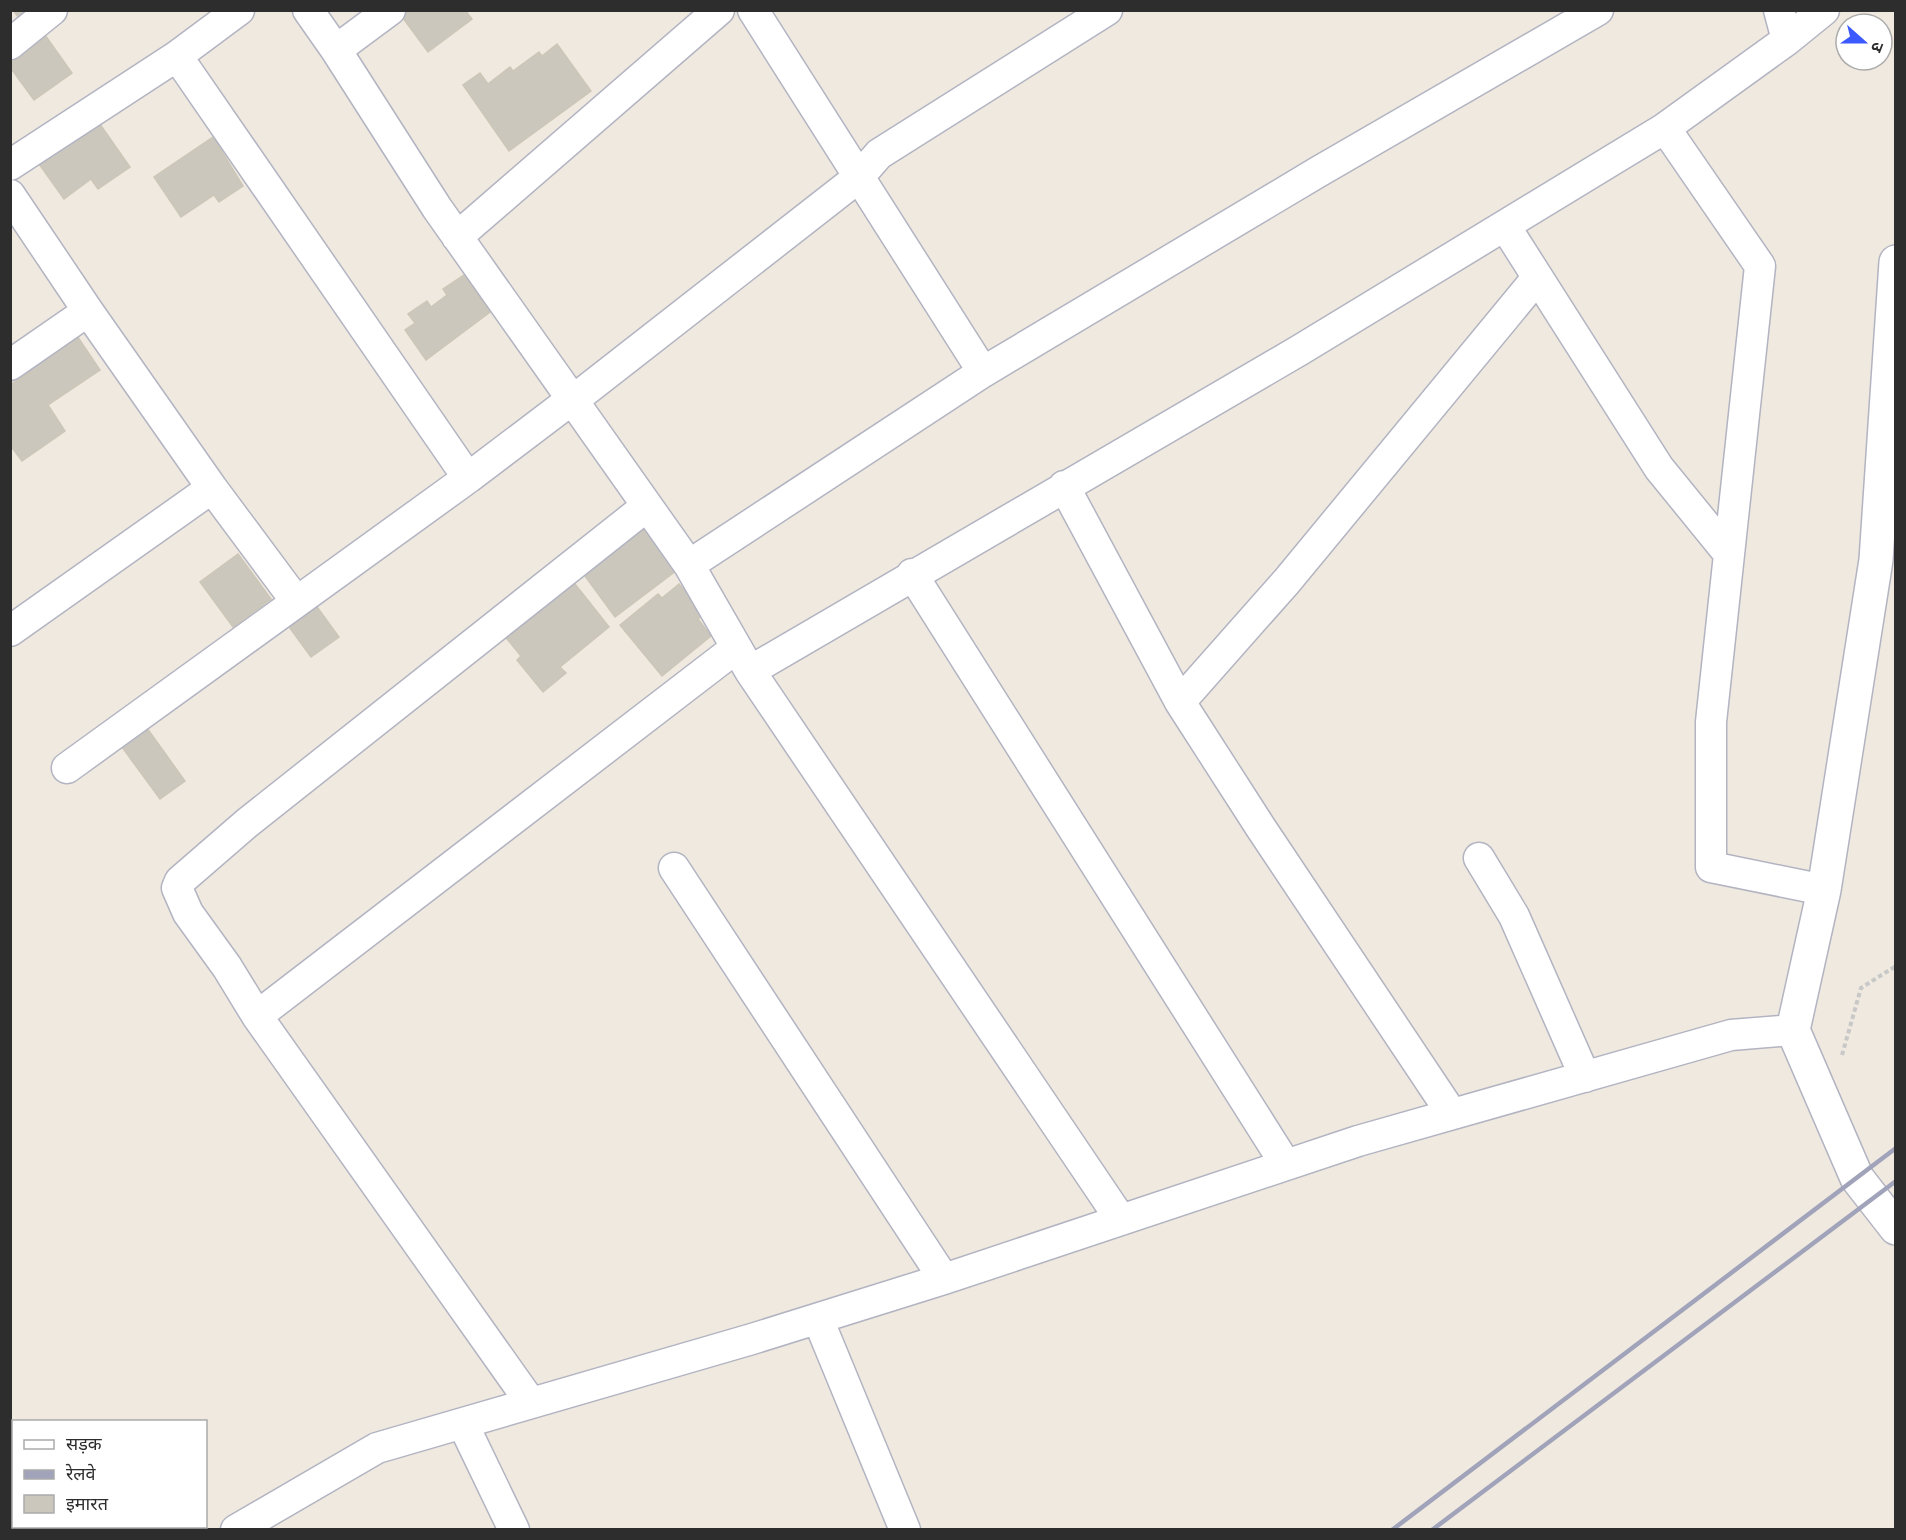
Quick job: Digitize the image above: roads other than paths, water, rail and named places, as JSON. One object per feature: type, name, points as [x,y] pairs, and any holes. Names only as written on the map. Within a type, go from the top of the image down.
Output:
[{"type":"street","points":[[10,44],[52,10]]},
{"type":"street","points":[[10,165],[177,56],[239,10]]},
{"type":"street","points":[[308,10],[437,208],[689,565],[743,659],[1121,1220]]},
{"type":"street","points":[[336,50],[390,10]]},
{"type":"street","points":[[457,237],[719,10]]},
{"type":"street","points":[[753,10],[983,372]]},
{"type":"street","points":[[574,403],[576,398],[859,177],[879,154],[1107,10]]},
{"type":"street","points":[[689,565],[983,372],[1318,172],[1598,10]]},
{"type":"street","points":[[1779,10],[1788,40]]},
{"type":"street","points":[[257,1016],[743,659],[912,574],[1300,350],[1665,128],[1788,40],[1824,10]]},
{"type":"street","points":[[177,56],[468,478]]},
{"type":"street","points":[[1665,128],[1760,266],[1711,722],[1711,867],[1824,890]]},
{"type":"street","points":[[10,195],[212,488],[296,601]]},
{"type":"street","points":[[1504,226],[1659,468],[1730,554]]},
{"type":"street","points":[[1896,262],[1890,418],[1876,560],[1824,890],[1793,1030],[1857,1178],[1896,1228]]},
{"type":"street","points":[[1180,702],[1287,581],[1537,278]]},
{"type":"street","points":[[10,365],[88,311]]},
{"type":"street","points":[[66,768],[468,478],[567,403],[574,403]]},
{"type":"street","points":[[1064,486],[1180,702],[1261,828],[1452,1114]]},
{"type":"street","points":[[10,631],[212,488]]},
{"type":"street","points":[[531,1403],[257,1016],[227,967],[188,913],[177,888],[180,881],[265,808],[647,506]]},
{"type":"street","points":[[912,574],[1286,1165]]},
{"type":"street","points":[[1479,858],[1514,916],[1585,1077]]},
{"type":"street","points":[[674,868],[944,1279]]},
{"type":"street","points":[[236,1530],[275,1520],[377,1448],[818,1319],[1358,1141],[1731,1035],[1793,1030]]},
{"type":"street","points":[[818,1319],[905,1530]]},
{"type":"street","points":[[463,1424],[514,1530]]},
{"type":"railway","points":[[1392,1530],[1896,1148]]},
{"type":"railway","points":[[1432,1530],[1896,1181]]}]
